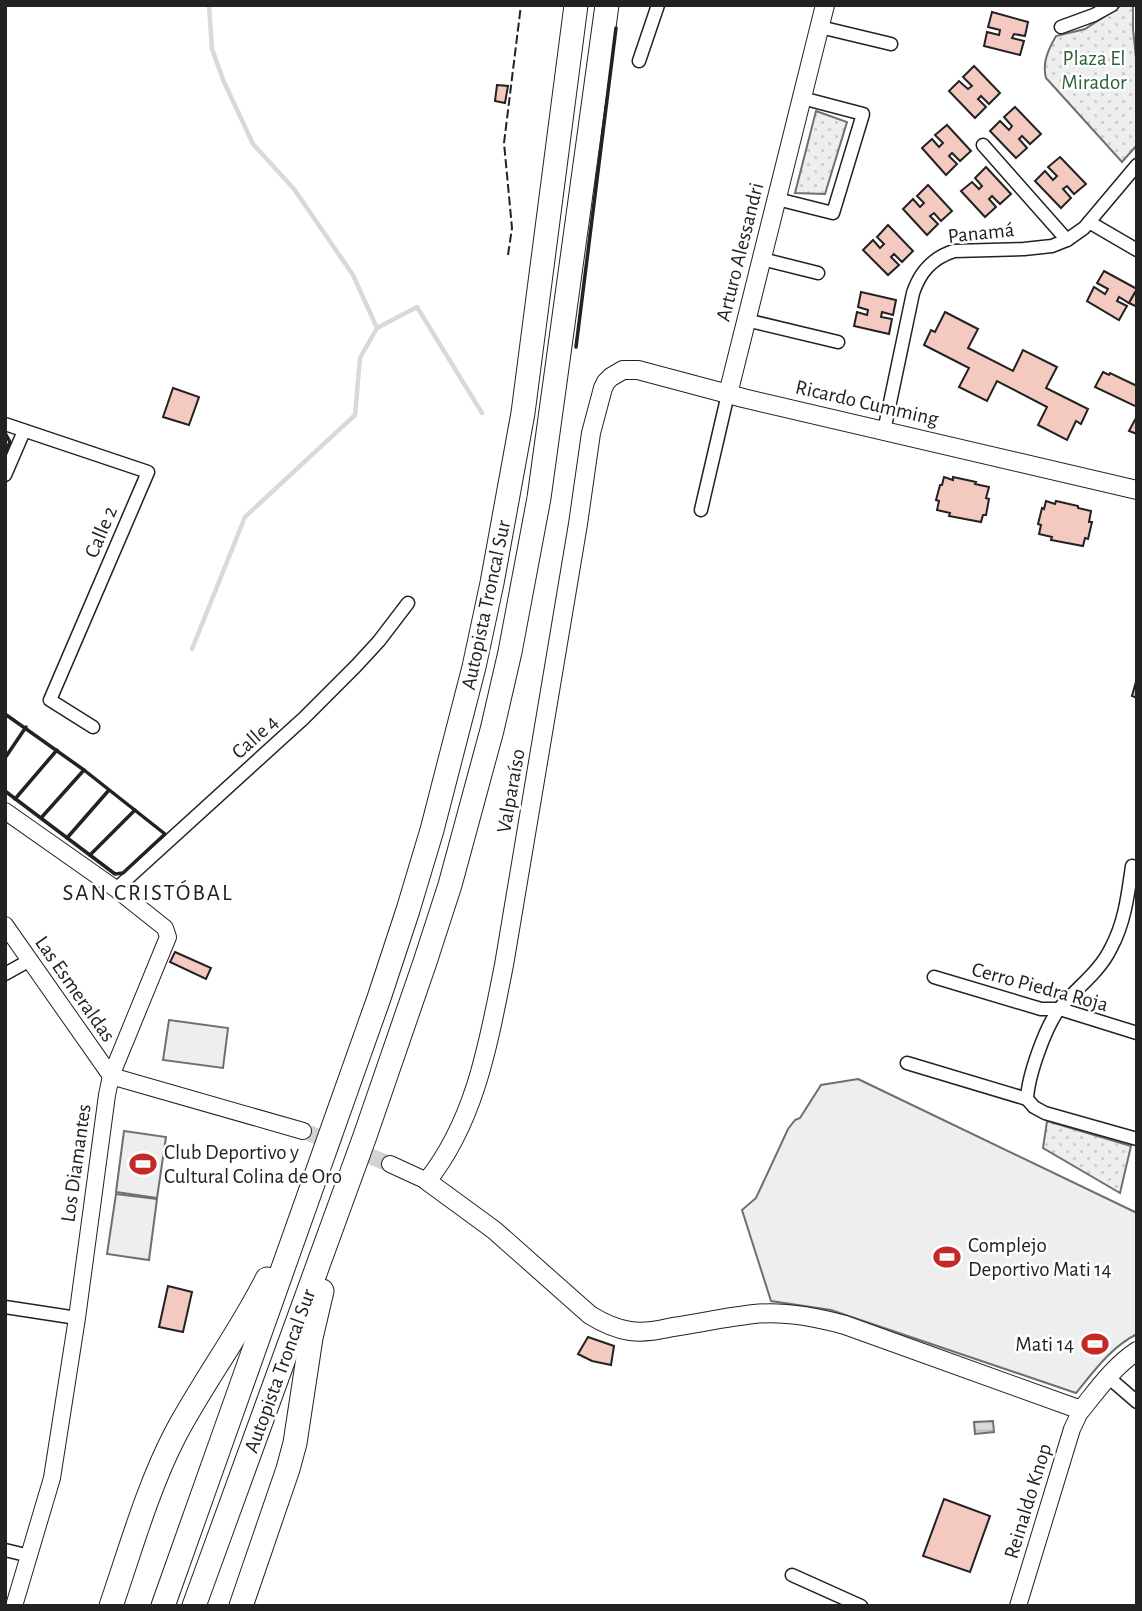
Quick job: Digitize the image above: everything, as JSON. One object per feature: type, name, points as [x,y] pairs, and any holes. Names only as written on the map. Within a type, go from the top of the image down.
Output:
[{"type":"highway","name":"Autopista Troncal Sur","points":[[163,1606],[314,1185],[408,910],[441,795],[474,667],[523,413],[576,5]]},
{"type":"highway","name":"Autopista Troncal Sur","points":[[194,1606],[365,1136],[425,961],[450,885],[489,743],[510,652],[539,498],[607,5]]},
{"type":"highway","name":"Autopista Troncal Sur","points":[[241,1606],[295,1443],[318,1304],[365,1136]]},
{"type":"highway","name":"Autopista Troncal Sur","points":[[111,1606],[153,1485],[173,1438],[254,1305],[314,1185]]},
{"type":"main road","name":"Arturo Alessandri","points":[[728,394],[825,5]]},
{"type":"main road","name":"Ricardo Cumming","points":[[601,396],[611,376],[630,369],[1137,490]]},
{"type":"main road","name":"Valparaíso","points":[[427,1181],[450,1148],[464,1116],[479,1078],[490,1034],[579,524],[591,433],[601,396]]},
{"type":"main road","points":[[427,1181],[494,1230],[590,1315],[618,1328],[644,1331],[776,1313],[822,1319],[1081,1410],[1108,1377],[1137,1351]]},
{"type":"street","points":[[639,61],[658,5]]},
{"type":"street","points":[[1060,27],[1094,15],[1112,5]]},
{"type":"street","points":[[820,27],[891,44]]},
{"type":"street","points":[[777,199],[834,213],[863,114],[802,98]]},
{"type":"street","points":[[983,145],[1067,240]]},
{"type":"street","name":"Panamá","points":[[884,431],[914,293],[919,277],[930,264],[954,251],[1024,249],[1052,246],[1067,240],[1089,222],[1137,165]]},
{"type":"street","points":[[1089,222],[1137,250]]},
{"type":"street","points":[[762,259],[818,273]]},
{"type":"street","points":[[746,320],[838,342]]},
{"type":"street","name":"Arturo Alessandri","points":[[701,510],[728,394]]},
{"type":"street","name":"Calle 2","points":[[5,424],[148,472],[50,700],[93,727]]},
{"type":"street","points":[[5,475],[24,431]]},
{"type":"street","name":"Calle 4","points":[[117,889],[304,718],[379,641],[408,603]]},
{"type":"street","name":"Los Diamantes","points":[[5,811],[117,889],[165,928],[168,937],[111,1076],[52,1478],[14,1606]]},
{"type":"street","points":[[1027,1099],[1028,1088],[1048,1027],[1060,1009],[1102,964],[1131,918],[1132,866]]},
{"type":"street","name":"Las Esmeraldas","points":[[7,929],[111,1076]]},
{"type":"street","points":[[5,974],[30,960]]},
{"type":"street","name":"Cerro Piedra Roja","points":[[934,977],[1041,1009],[1060,1009],[1137,1033]]},
{"type":"street","points":[[907,1063],[1027,1099],[1045,1113],[1137,1139]]},
{"type":"street","points":[[111,1076],[303,1131]]},
{"type":"street","points":[[390,1164],[427,1181]]},
{"type":"street","points":[[5,1307],[77,1318]]},
{"type":"street","points":[[1108,1377],[1137,1402]]},
{"type":"street","name":"Reinaldo Knop","points":[[1018,1606],[1072,1429],[1081,1410]]},
{"type":"street","points":[[5,1550],[30,1556]]},
{"type":"street","points":[[792,1575],[861,1606]]},
{"type":"green space","name":"Plaza El Mirador","points":[[1122,5],[1133,5],[1137,68],[1137,145],[1122,162],[1046,78],[1045,62],[1056,36],[1085,29]]},
{"type":"green space","points":[[816,111],[847,122],[825,194],[795,193]]},
{"type":"green space","points":[[169,1020],[228,1028],[223,1068],[163,1060]]},
{"type":"green space","name":"Complejo Deportivo Mati 14","points":[[858,1079],[1137,1213],[1137,1334],[1111,1353],[1076,1393],[831,1310],[771,1301],[742,1210],[756,1198],[788,1129],[800,1118],[821,1085]]},
{"type":"green space","points":[[1047,1121],[1131,1146],[1120,1193],[1043,1148]]},
{"type":"green space","points":[[124,1131],[166,1137],[157,1198],[116,1192]]},
{"type":"green space","points":[[116,1194],[157,1199],[149,1260],[107,1254]]},
{"type":"shaded area","points":[[993,1421],[994,1432],[975,1434],[974,1422]]},
{"type":"building","points":[[992,12],[1028,22],[1025,36],[1014,34],[1012,38],[1024,41],[1020,55],[984,46],[987,32],[999,35],[1000,30],[988,27]]},
{"type":"building","points":[[974,66],[1000,93],[989,104],[981,96],[978,99],[986,107],[975,118],[949,91],[959,81],[968,89],[972,86],[963,77]]},
{"type":"building","points":[[497,85],[508,86],[505,103],[495,101]]},
{"type":"building","points":[[1015,107],[1041,134],[1030,144],[1022,136],[1019,139],[1027,148],[1016,158],[990,131],[1000,121],[1009,130],[1012,126],[1004,117]]},
{"type":"building","points":[[947,125],[971,151],[960,161],[952,153],[949,156],[957,164],[946,175],[922,148],[932,139],[939,147],[943,143],[935,135]]},
{"type":"building","points":[[1060,157],[1086,184],[1074,194],[1067,186],[1063,189],[1071,198],[1061,208],[1035,181],[1045,171],[1053,180],[1057,176],[1048,167]]},
{"type":"building","points":[[986,167],[1011,194],[1000,204],[992,196],[989,199],[996,207],[985,217],[961,191],[972,182],[979,189],[982,186],[975,178]]},
{"type":"building","points":[[928,185],[952,211],[941,221],[934,213],[930,216],[938,224],[927,235],[903,209],[913,199],[920,207],[924,203],[917,196]]},
{"type":"building","points":[[888,225],[913,251],[902,262],[894,254],[891,257],[899,265],[888,275],[863,250],[873,240],[880,248],[884,244],[877,237]]},
{"type":"building","points":[[1104,271],[1137,289],[1129,303],[1119,297],[1117,301],[1127,306],[1119,320],[1087,301],[1094,287],[1105,294],[1108,289],[1097,283]]},
{"type":"building","points":[[1137,289],[1137,307],[1129,303]]},
{"type":"building","points":[[861,292],[896,300],[893,315],[882,312],[881,317],[892,319],[889,334],[854,326],[857,312],[867,315],[868,310],[858,307]]},
{"type":"building","points":[[945,312],[978,329],[968,348],[1013,371],[1023,350],[1057,367],[1046,388],[1088,409],[1081,424],[1076,421],[1067,440],[1038,425],[1047,407],[997,381],[987,401],[959,387],[969,368],[924,345],[931,330],[935,332]]},
{"type":"building","points":[[1103,372],[1137,386],[1137,407],[1095,387]]},
{"type":"building","points":[[173,388],[199,397],[189,425],[163,417]]},
{"type":"building","points":[[1137,416],[1137,434],[1129,431]]},
{"type":"building","points":[[944,477],[989,487],[986,515],[983,515],[981,522],[949,516],[950,513],[937,510],[939,501],[936,500]]},
{"type":"building","points":[[1046,501],[1055,504],[1056,501],[1091,511],[1089,522],[1092,522],[1088,539],[1085,538],[1083,546],[1051,540],[1052,537],[1039,534],[1041,525],[1038,524]]},
{"type":"building","points":[[1137,678],[1137,698],[1132,696]]},
{"type":"building","points":[[175,952],[211,968],[206,979],[170,962]]},
{"type":"building","points":[[168,1286],[192,1292],[183,1332],[159,1327]]},
{"type":"building","points":[[588,1337],[614,1346],[611,1365],[592,1361],[578,1354]]},
{"type":"building","points":[[944,1499],[990,1516],[970,1572],[923,1556]]},
{"type":"waterway","points":[[209,5],[212,49],[253,144],[294,189],[353,275],[377,328]]},
{"type":"waterway","points":[[192,649],[245,517],[355,415],[360,358],[377,328],[417,307],[482,413]]},
{"type":"tunnel","points":[[303,1131],[390,1164]]},
{"type":"fence","points":[[508,255],[512,228],[504,143],[521,5]]},
{"type":"wall","points":[[576,347],[616,28]]},
{"type":"wall","points":[[5,433],[10,442],[5,453]]},
{"type":"wall","points":[[5,714],[84,770],[165,834],[123,873],[115,874],[5,791]]},
{"type":"wall","points":[[5,758],[26,727]]},
{"type":"wall","points":[[15,799],[57,750]]},
{"type":"wall","points":[[41,818],[84,770]]},
{"type":"wall","points":[[67,838],[109,790]]},
{"type":"wall","points":[[90,855],[135,810]]},
{"type":"place","name":"Club Deportivo y Cultural Colina de Oro","points":[[143,1164]]},
{"type":"place","name":"Complejo Deportivo Mati 14","points":[[947,1257]]},
{"type":"place","name":"Mati 14","points":[[1095,1344]]},
{"type":"district","name":"SAN CRISTÓBAL","points":[[148,893]]}]
